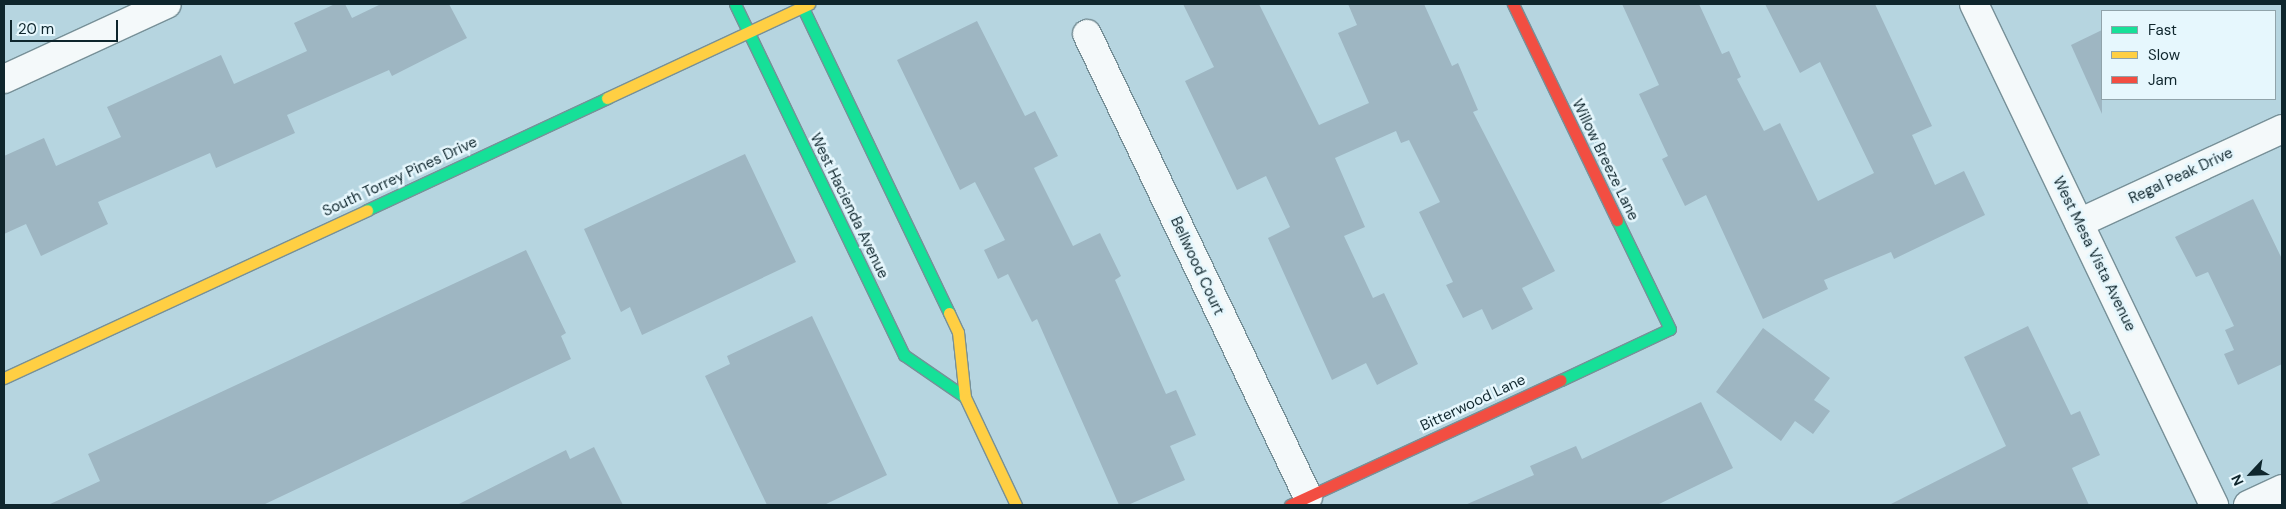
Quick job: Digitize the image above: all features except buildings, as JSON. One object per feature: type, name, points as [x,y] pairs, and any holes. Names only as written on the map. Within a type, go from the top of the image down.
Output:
[{"type":"main road","name":"West Hacienda Avenue","points":[[735,4],[904,355],[965,397]]},
{"type":"main road","name":"Willow Breeze Lane","points":[[1513,4],[1670,329]]},
{"type":"main road","name":"South Torrey Pines Drive","points":[[4,378],[804,5]]},
{"type":"main road","points":[[804,5],[958,332],[965,397],[1016,505]]},
{"type":"main road","name":"Bitterwood Lane","points":[[1299,501],[1670,329]]},
{"type":"street","points":[[4,79],[167,4]]},
{"type":"street","name":"West Mesa Vista Avenue","points":[[1974,4],[2214,505]]},
{"type":"street","name":"Bellwood Court","points":[[1087,34],[1299,501]]},
{"type":"street","name":"Regal Peak Drive","points":[[2079,223],[2282,129]]},
{"type":"street","points":[[2248,505],[2282,490]]},
{"type":"traffic: fast","points":[[735,4],[904,355],[965,397]]},
{"type":"traffic: fast","points":[[801,4],[949,313]]},
{"type":"traffic: fast","points":[[367,210],[607,98]]},
{"type":"traffic: fast","points":[[1561,380],[1670,329],[1617,220]]},
{"type":"traffic: slow","points":[[607,98],[809,4]]},
{"type":"traffic: slow","points":[[4,378],[367,210]]},
{"type":"traffic: slow","points":[[949,313],[958,332],[965,397],[1016,505]]},
{"type":"traffic: jam","points":[[1513,4],[1617,220]]},
{"type":"traffic: jam","points":[[1290,505],[1561,380]]}]
